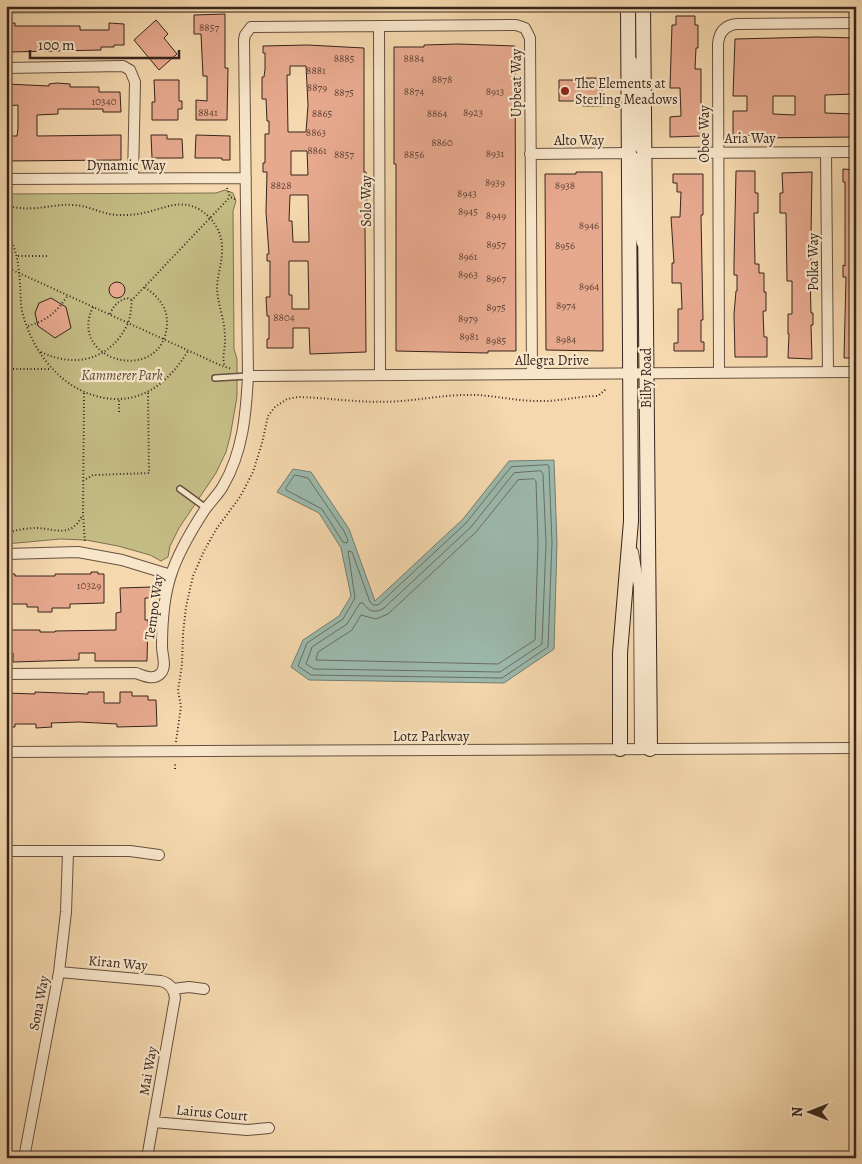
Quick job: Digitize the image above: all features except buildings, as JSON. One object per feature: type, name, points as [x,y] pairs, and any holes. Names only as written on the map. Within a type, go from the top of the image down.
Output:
[{"type":"street","name":"Bilby Road","points":[[628,6],[631,521],[633,560],[639,587],[645,749]]},
{"type":"street","name":"Bilby Road","points":[[644,6],[645,749]]},
{"type":"street","name":"Oboe Way","points":[[719,373],[718,39],[727,26],[737,24],[856,23]]},
{"type":"street","name":"Upbeat Way","points":[[248,376],[244,40],[247,31],[257,27],[516,25],[525,28],[530,38],[532,374]]},
{"type":"street","name":"Solo Way","points":[[380,27],[380,375]]},
{"type":"street","points":[[628,51],[635,75],[636,138],[638,145],[644,153]]},
{"type":"street","points":[[6,68],[122,66],[130,70],[135,82],[134,178]]},
{"type":"street","name":"Polka Way","points":[[826,152],[828,372]]},
{"type":"street","name":"Aria Way","points":[[644,153],[856,152]]},
{"type":"street","points":[[629,153],[635,158],[637,165],[637,222],[640,237],[645,248]]},
{"type":"street","name":"Alto Way","points":[[530,154],[629,153]]},
{"type":"street","name":"Dynamic Way","points":[[6,179],[246,178]]},
{"type":"street","name":"Allegra Drive","points":[[248,376],[856,372]]},
{"type":"street","name":"Tempo Way","points":[[6,674],[136,673],[155,677],[160,674],[164,668],[162,651],[163,619],[171,575],[185,544],[206,508],[223,486],[235,459],[244,431],[248,376]]},
{"type":"street","name":"Bilby Road","points":[[620,749],[620,653],[631,521]]},
{"type":"street","points":[[6,554],[78,552],[122,560],[171,575]]},
{"type":"street","name":"Lotz Parkway","points":[[6,752],[856,748]]},
{"type":"street","points":[[6,852],[139,852],[160,856]]},
{"type":"street","name":"Sona Way","points":[[24,1158],[59,972],[66,912],[68,852]]},
{"type":"street","name":"Kiran Way","points":[[59,972],[161,981],[166,982],[173,988],[190,987],[204,989]]},
{"type":"street","name":"Mai Way","points":[[147,1158],[175,998],[173,988]]},
{"type":"street","name":"Lairus Court","points":[[153,1122],[238,1130],[268,1128]]},
{"type":"lane","points":[[214,378],[248,376]]},
{"type":"lane","points":[[180,489],[206,508]]},
{"type":"path","points":[[227,188],[230,197],[239,201]]},
{"type":"path","points":[[39,351],[55,358],[75,360],[90,358],[107,350],[128,322],[132,300],[230,197]]},
{"type":"path","points":[[6,206],[35,208],[53,205],[75,205],[107,214],[128,215],[181,204],[199,209],[216,226],[222,248],[217,286],[218,301],[226,335],[223,361],[225,367]]},
{"type":"path","points":[[6,229],[18,256],[23,314],[39,351],[51,369],[70,385],[84,392],[106,398],[119,399],[137,396],[164,382],[173,374],[188,351]]},
{"type":"path","points":[[18,256],[47,256]]},
{"type":"path","points":[[6,267],[188,351],[231,369],[239,368]]},
{"type":"path","points":[[93,307],[89,324],[94,344],[102,352],[116,360],[139,361],[156,350],[164,339],[167,322],[161,302],[144,287]]},
{"type":"path","points":[[28,326],[38,323],[58,310],[68,295]]},
{"type":"path","points":[[110,314],[114,305],[121,300],[127,298],[132,300]]},
{"type":"path","points":[[6,369],[51,369]]},
{"type":"path","points":[[175,769],[175,751],[181,706],[178,691],[182,664],[183,634],[186,607],[193,576],[217,528],[240,497],[253,472],[268,416],[275,407],[288,399],[298,397],[370,402],[470,395],[544,401],[578,396],[598,396],[606,389]]},
{"type":"path","points":[[83,481],[93,475],[149,474],[148,391]]},
{"type":"path","points":[[84,392],[83,514],[85,543]]},
{"type":"path","points":[[119,399],[119,412]]},
{"type":"path","points":[[6,533],[37,528],[59,532],[66,531],[79,522],[83,514]]},
{"type":"green space","points":[[6,6],[601,6],[601,10],[6,13]]},
{"type":"green space","points":[[669,6],[856,6],[856,9],[669,10]]},
{"type":"green space","name":"Kammerer Park","points":[[225,190],[233,193],[236,201],[233,211],[234,349],[237,359],[237,397],[226,452],[216,473],[179,528],[170,546],[168,557],[161,561],[150,555],[118,546],[86,540],[60,539],[6,544],[6,194],[216,193]]},
{"type":"water","points":[[554,460],[557,543],[554,649],[504,683],[309,680],[291,667],[303,640],[339,616],[351,596],[341,548],[319,513],[277,492],[293,469],[311,472],[349,529],[375,601],[463,519],[509,461]]},
{"type":"place","name":"The Elements at Sterling Meadows","points":[[565,91]]}]
